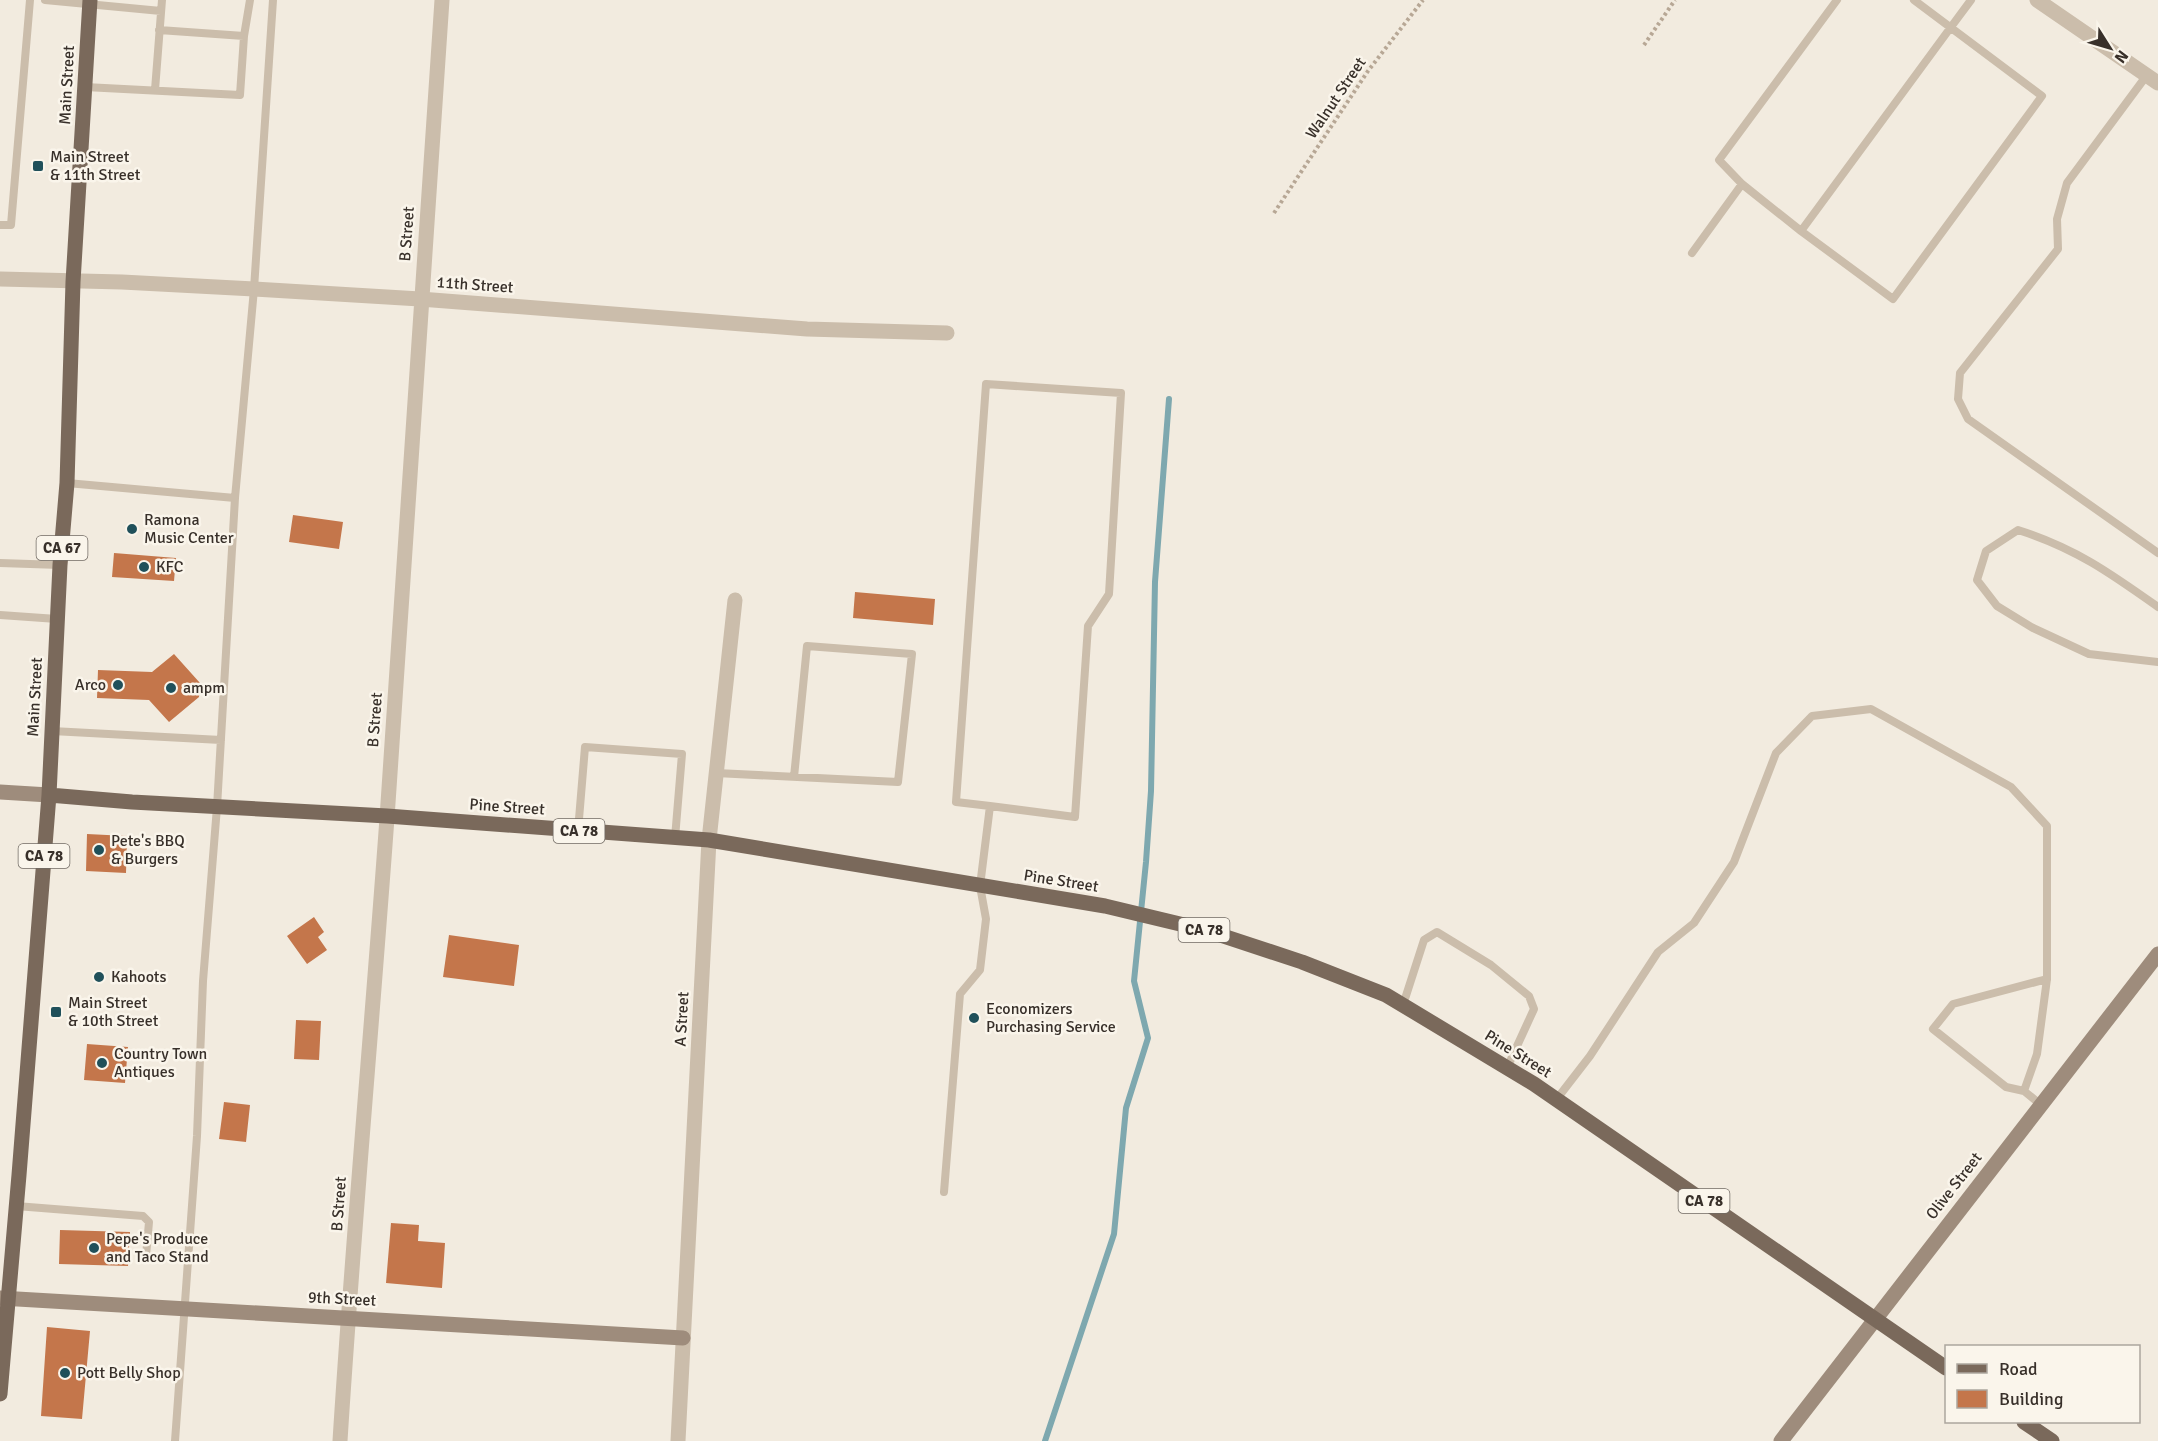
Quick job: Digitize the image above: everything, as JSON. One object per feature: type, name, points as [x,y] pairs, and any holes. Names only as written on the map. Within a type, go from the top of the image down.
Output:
[{"type":"main road","name":"Main Street","points":[[0,1394],[4,1298],[16,1206],[49,795],[60,565],[67,483],[73,282],[90,2]]},
{"type":"main road","name":"Pine Street","points":[[49,795],[387,816],[709,840],[1105,906],[1205,930],[1302,962],[1386,995],[1403,1005],[1556,1100],[1945,1367]]},
{"type":"main road","points":[[2025,1423],[2052,1441]]},
{"type":"street","name":"B Street","points":[[340,1441],[387,816],[420,299],[442,0]]},
{"type":"street","points":[[2037,0],[2152,79]]},
{"type":"street","name":"11th Street","points":[[0,279],[122,282],[254,289],[420,299],[807,329],[946,333]]},
{"type":"street","name":"A Street","points":[[678,1441],[709,840],[735,600]]},
{"type":"street","points":[[0,792],[49,795]]},
{"type":"street","name":"Olive Street","points":[[1781,1441],[2158,954]]},
{"type":"street","name":"9th Street","points":[[4,1298],[682,1338]]},
{"type":"lane","points":[[0,225],[11,225],[30,0]]},
{"type":"lane","points":[[45,0],[90,2],[161,11]]},
{"type":"lane","points":[[155,90],[162,0]]},
{"type":"lane","points":[[85,87],[240,95],[244,36],[250,0]]},
{"type":"lane","points":[[175,1441],[197,1136],[203,981],[217,807],[235,498],[254,289],[273,0]]},
{"type":"lane","points":[[1837,0],[1719,160],[1742,184],[1893,299],[2042,96],[1914,0]]},
{"type":"lane","points":[[1801,231],[1971,0]]},
{"type":"lane","points":[[159,30],[244,36]]},
{"type":"lane","points":[[2152,79],[2067,183],[2057,219],[2058,249],[1960,373],[1958,399],[1968,419],[2158,553]]},
{"type":"lane","points":[[1692,254],[1742,184]]},
{"type":"lane","points":[[986,384],[1121,393],[1109,594],[1088,626],[1075,817],[990,806],[956,802],[986,384]]},
{"type":"lane","points":[[67,483],[235,498]]},
{"type":"lane","points":[[2158,607],[2078,553],[2049,539],[2018,530],[1986,551],[1977,580],[1997,606],[2033,628],[2089,654],[2158,662]]},
{"type":"lane","points":[[0,563],[60,565]]},
{"type":"lane","points":[[0,615],[57,619]]},
{"type":"lane","points":[[716,773],[794,777],[898,782],[912,654],[807,646],[794,777]]},
{"type":"lane","points":[[1556,1100],[1590,1056],[1659,952],[1694,923],[1734,862],[1776,753],[1812,716],[1870,709],[2011,787],[2047,826],[2047,978],[2037,1054],[2024,1091]]},
{"type":"lane","points":[[52,731],[220,740]]},
{"type":"lane","points":[[578,831],[585,747],[682,754],[675,838]]},
{"type":"lane","points":[[944,1192],[960,994],[980,970],[985,929],[986,919],[980,886],[990,806]]},
{"type":"lane","points":[[1403,1005],[1424,940],[1437,932],[1491,964],[1529,996],[1534,1009],[1507,1068]]},
{"type":"lane","points":[[2040,1104],[2024,1091],[2006,1087],[1933,1029],[1953,1004],[2047,978]]},
{"type":"lane","points":[[16,1206],[143,1216],[149,1222],[146,1256]]},
{"type":"path","name":"Walnut Street","points":[[1274,213],[1368,71],[1423,0]]},
{"type":"path","points":[[1644,45],[1675,0]]},
{"type":"building","points":[[293,515],[343,522],[339,549],[289,542]]},
{"type":"building","name":"KFC","points":[[114,553],[176,558],[174,581],[112,577]]},
{"type":"building","points":[[855,592],[935,599],[933,625],[853,618]]},
{"type":"building","name":"ampm","points":[[174,654],[200,683],[199,697],[169,722],[149,700],[97,698],[98,670],[152,672]]},
{"type":"building","points":[[87,834],[127,836],[126,873],[86,871]]},
{"type":"building","points":[[314,917],[324,932],[318,937],[327,950],[307,964],[287,936]]},
{"type":"building","points":[[449,935],[519,945],[514,986],[443,977]]},
{"type":"building","points":[[296,1020],[321,1021],[319,1060],[294,1059]]},
{"type":"building","points":[[87,1044],[128,1047],[125,1083],[84,1080]]},
{"type":"building","points":[[224,1102],[250,1105],[246,1142],[219,1139]]},
{"type":"building","points":[[391,1223],[419,1225],[418,1241],[445,1243],[442,1288],[386,1283]]},
{"type":"building","name":"Pepe's Produce and Taco Stand","points":[[60,1230],[130,1232],[128,1266],[59,1264]]},
{"type":"building","name":"Pott Belly Shop","points":[[47,1327],[90,1331],[82,1419],[41,1416]]},
{"type":"waterway","points":[[1045,1441],[1114,1234],[1126,1108],[1148,1038],[1134,981],[1151,791],[1155,582],[1169,399]]},
{"type":"place","name":"Main Street & 11th Street","points":[[38,166]]},
{"type":"place","name":"Ramona Music Center","points":[[132,529]]},
{"type":"place","name":"KFC","points":[[144,567]]},
{"type":"place","name":"Arco","points":[[118,685]]},
{"type":"place","name":"ampm","points":[[171,688]]},
{"type":"place","name":"Pete's BBQ & Burgers","points":[[99,850]]},
{"type":"place","name":"Kahoots","points":[[99,977]]},
{"type":"place","name":"Main Street & 10th Street","points":[[56,1012]]},
{"type":"place","name":"Economizers Purchasing Service","points":[[974,1018]]},
{"type":"place","name":"Country Town Antiques","points":[[102,1063]]},
{"type":"place","name":"Pepe's Produce and Taco Stand","points":[[94,1248]]},
{"type":"place","name":"Pott Belly Shop","points":[[65,1373]]}]
